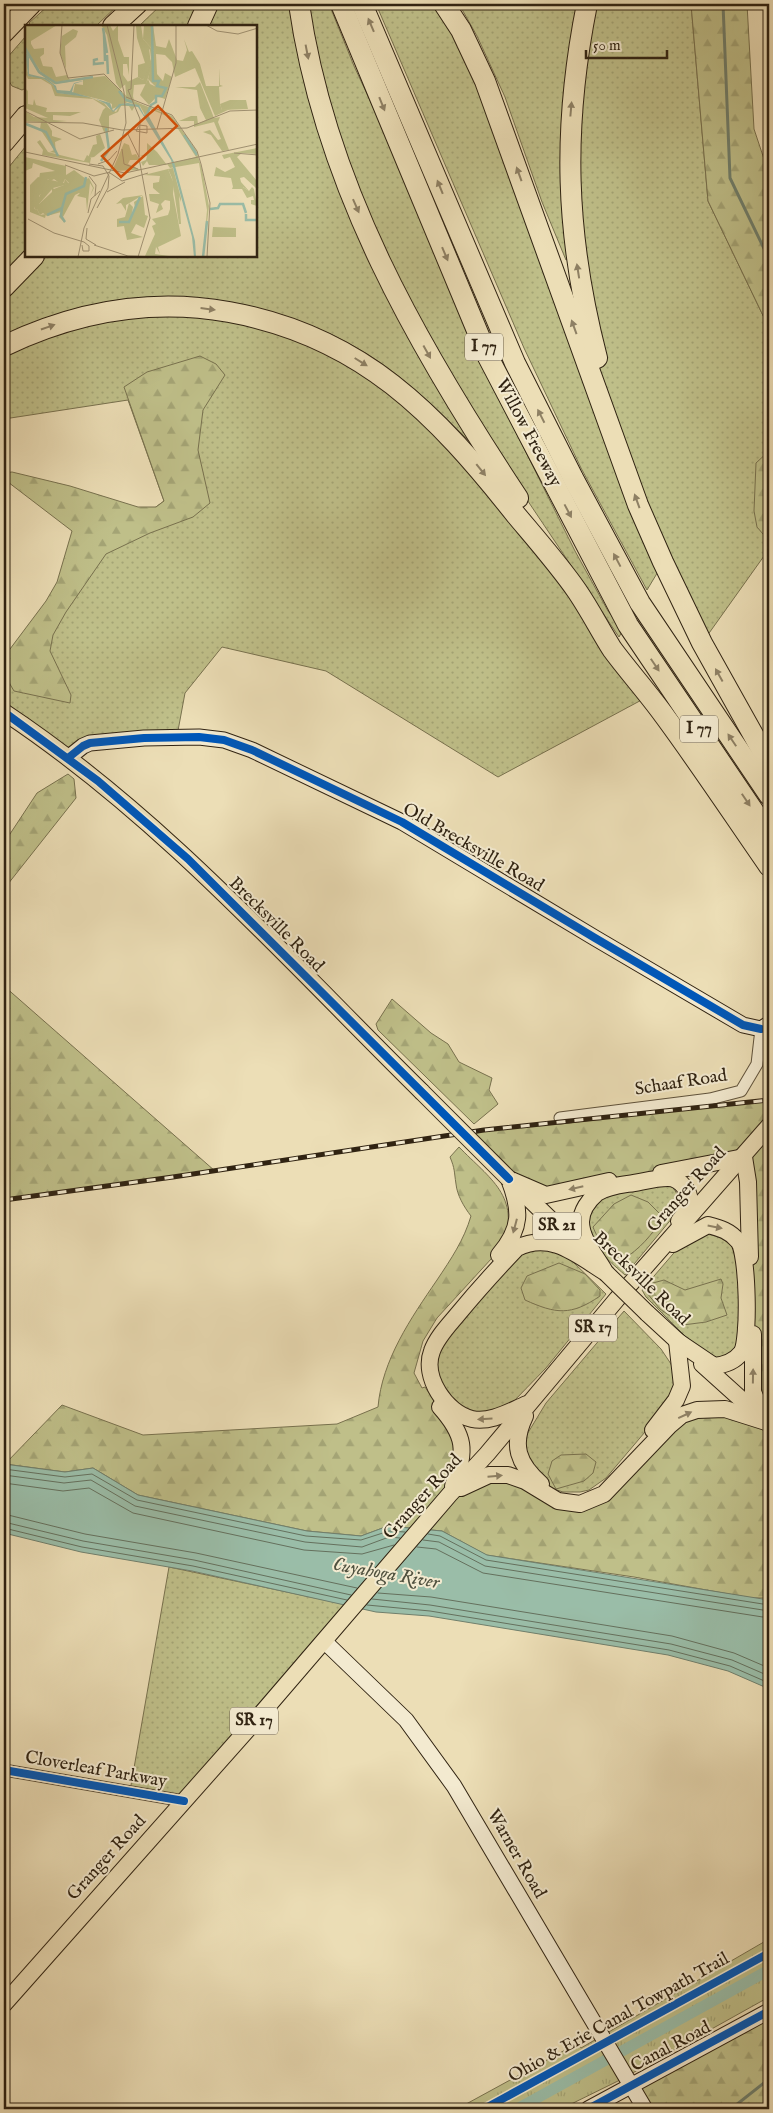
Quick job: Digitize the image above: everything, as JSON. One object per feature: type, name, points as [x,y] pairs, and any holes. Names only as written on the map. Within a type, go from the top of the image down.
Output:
[{"type":"highway","points":[[4,32],[31,4]]},
{"type":"highway","points":[[115,25],[137,4]]},
{"type":"highway","points":[[198,25],[208,4]]},
{"type":"highway","points":[[298,4],[310,70],[321,112],[350,194],[400,303],[459,408],[612,648],[666,718],[769,866]]},
{"type":"highway","name":"Willow Freeway","points":[[341,4],[488,357],[628,625],[769,834]]},
{"type":"highway","name":"Willow Freeway","points":[[362,4],[515,363],[573,478],[640,603],[769,795]]},
{"type":"highway","points":[[444,4],[461,30],[485,81],[638,505],[702,643],[769,762]]},
{"type":"highway","points":[[587,4],[574,80],[570,119],[570,198],[586,314],[621,454]]},
{"type":"highway","points":[[4,142],[25,117]]},
{"type":"highway","points":[[4,288],[32,258]]},
{"type":"highway","points":[[4,346],[33,332],[85,316],[148,306],[184,306],[215,310],[256,317],[294,329],[344,352],[376,371],[410,397],[438,422],[476,464],[577,591]]},
{"type":"main road","name":"Brecksville Road","points":[[4,712],[68,758],[128,805],[188,859],[509,1179],[647,1313],[768,1423]]},
{"type":"main road","name":"Granger Road","points":[[4,2004],[324,1641],[450,1494],[488,1454],[657,1254],[744,1157],[769,1126]]},
{"type":"main road","points":[[509,1179],[546,1195],[744,1157],[748,1182],[753,1392],[768,1423]]},
{"type":"main road","points":[[606,1273],[588,1244],[581,1224],[583,1213],[588,1203],[603,1190],[666,1178],[675,1180],[682,1185],[688,1194],[688,1206],[657,1254]]},
{"type":"main road","points":[[450,1494],[462,1461],[461,1437],[452,1420],[436,1404],[425,1387],[422,1372],[422,1355],[434,1331],[506,1247],[512,1237],[518,1211],[517,1199],[509,1179]]},
{"type":"main road","points":[[657,1254],[708,1225],[724,1229],[739,1242],[745,1257],[747,1333],[742,1352],[733,1361],[714,1366],[677,1341]]},
{"type":"main road","points":[[531,1402],[494,1418],[473,1419],[457,1413],[444,1400],[434,1384],[430,1366],[431,1351],[442,1333],[493,1273],[517,1248],[530,1242],[561,1245],[606,1273]]},
{"type":"main road","points":[[531,1402],[516,1441],[520,1458],[526,1470],[547,1489],[565,1496],[592,1492],[616,1472],[676,1400],[682,1386],[677,1341]]},
{"type":"main road","points":[[450,1494],[489,1475],[508,1475],[525,1481],[558,1501],[580,1504],[604,1494],[669,1426],[682,1415],[698,1410],[725,1409],[768,1423]]},
{"type":"street","name":"Old Brecksville Road","points":[[68,758],[82,746],[90,743],[177,736],[224,740],[252,750],[402,822],[743,1025],[765,1027]]},
{"type":"street","name":"Schaaf Road","points":[[560,1118],[710,1099],[741,1091],[757,1064],[765,1027]]},
{"type":"street","name":"Warner Road","points":[[324,1641],[406,1720],[454,1786],[644,2109]]},
{"type":"street","name":"Cloverleaf Parkway","points":[[4,1770],[184,1801]]},
{"type":"street","name":"Canal Road","points":[[588,2109],[628,2081],[769,2011]]},
{"type":"green space","points":[[50,4],[119,4],[97,25],[31,25],[29,23]]},
{"type":"green space","points":[[162,4],[200,4],[190,25],[140,25]]},
{"type":"green space","points":[[218,4],[291,4],[307,92],[329,164],[376,272],[414,347],[472,444],[417,391],[365,353],[329,334],[292,318],[252,307],[212,300],[171,297],[131,298],[81,308],[4,337],[4,302],[45,258],[258,258],[258,25],[209,25]]},
{"type":"green space","points":[[306,4],[329,4],[354,66],[394,152],[487,374],[575,551],[608,611],[623,630],[619,637],[493,449],[402,290],[337,142]]},
{"type":"green space","points":[[376,4],[435,4],[467,60],[659,570],[647,590],[581,468],[524,348]]},
{"type":"green space","points":[[459,4],[582,4],[569,258],[566,260],[542,202],[505,97],[477,36]]},
{"type":"green space","points":[[587,4],[691,4],[708,201],[769,328],[769,549],[702,643],[621,454],[586,315],[574,80]]},
{"type":"green space","points":[[691,4],[747,4],[754,129],[769,174],[769,328],[708,201]]},
{"type":"green space","points":[[25,37],[25,88],[22,90],[12,86],[7,78],[6,59]]},
{"type":"green space","points":[[25,147],[25,256],[4,279],[4,173]]},
{"type":"green space","points":[[148,306],[294,329],[437,422],[649,696],[498,777],[326,671],[222,647],[185,693],[177,736],[90,743],[68,758],[4,712],[4,670],[99,549],[164,501],[128,400],[4,419],[4,346]]},
{"type":"green space","points":[[200,356],[216,364],[225,375],[203,410],[198,450],[210,503],[193,517],[150,533],[106,554],[66,612],[53,635],[50,651],[71,695],[70,703],[14,691],[4,674],[4,657],[46,601],[57,582],[72,531],[4,479],[4,473],[12,472],[70,486],[138,507],[156,507],[164,501],[124,387],[147,372]]},
{"type":"green space","points":[[769,451],[769,541],[757,527],[754,511],[756,463]]},
{"type":"green space","points":[[68,774],[74,779],[76,798],[4,889],[4,852],[9,845],[8,837],[37,793]]},
{"type":"green space","points":[[4,986],[215,1171],[4,1200]]},
{"type":"green space","points":[[392,999],[431,1033],[448,1044],[459,1062],[492,1078],[489,1090],[498,1104],[474,1124],[378,1030],[376,1024]]},
{"type":"green space","points":[[769,1100],[769,1598],[751,1598],[634,1577],[486,1555],[442,1531],[388,1526],[361,1536],[307,1531],[138,1495],[93,1468],[65,1472],[5,1464],[62,1405],[143,1435],[337,1424],[378,1407],[385,1373],[399,1340],[457,1249],[471,1216],[463,1205],[458,1192],[454,1167],[450,1157],[459,1147],[491,1179],[499,1190],[505,1201],[508,1214],[508,1229],[503,1246],[437,1318],[423,1341],[414,1373],[422,1388],[425,1387],[436,1404],[462,1461],[489,1475],[558,1501],[591,1500],[669,1426],[725,1409],[753,1392],[744,1157],[546,1195],[509,1179],[465,1133]]},
{"type":"green space","points":[[670,1184],[678,1197],[678,1211],[625,1275],[602,1254],[591,1237],[588,1228],[593,1209],[607,1195],[632,1189]]},
{"type":"green space","points":[[631,1195],[648,1202],[663,1217],[645,1241],[622,1260],[604,1247],[593,1227],[614,1204]]},
{"type":"green space","points":[[705,1234],[716,1236],[725,1241],[739,1257],[741,1338],[734,1352],[719,1359],[702,1353],[646,1297],[642,1290],[679,1247]]},
{"type":"green space","points":[[532,1249],[554,1251],[570,1259],[606,1294],[546,1368],[514,1401],[501,1409],[474,1413],[456,1405],[438,1379],[437,1355],[450,1329],[516,1256]]},
{"type":"green space","points":[[559,1263],[585,1274],[600,1290],[600,1296],[580,1307],[563,1311],[546,1308],[525,1300],[521,1288],[527,1276]]},
{"type":"green space","points":[[721,1279],[723,1284],[721,1298],[727,1315],[706,1322],[683,1325],[660,1309],[647,1293],[653,1283],[664,1280],[685,1290]]},
{"type":"green space","points":[[624,1311],[661,1349],[671,1364],[675,1377],[674,1387],[667,1406],[606,1478],[589,1490],[580,1492],[563,1492],[551,1488],[538,1476],[524,1451],[526,1436],[546,1403]]},
{"type":"green space","points":[[586,1454],[596,1462],[593,1473],[584,1481],[556,1489],[548,1474],[552,1461],[561,1455]]},
{"type":"green space","points":[[169,1567],[353,1606],[184,1801],[130,1791]]},
{"type":"green space","points":[[769,1939],[769,1997],[620,2080],[561,2109],[457,2109],[578,2043],[581,2048]]},
{"type":"green space","points":[[769,2011],[769,2109],[645,2109],[631,2085]]},
{"type":"water","name":"Cuyahoga River","points":[[4,1464],[65,1472],[93,1468],[138,1495],[307,1531],[361,1536],[388,1526],[442,1531],[487,1555],[769,1600],[769,1692],[767,1688],[728,1671],[668,1655],[429,1616],[376,1612],[192,1571],[81,1552],[4,1533]]},
{"type":"waterway","points":[[723,4],[730,178],[769,259]]},
{"type":"waterway","points":[[517,2109],[769,1970]]},
{"type":"waterway","points":[[731,2109],[769,2079]]},
{"type":"railway","points":[[4,1200],[173,1177],[484,1130],[769,1100]]},
{"type":"cycle path","points":[[4,712],[98,781],[188,859],[509,1179]]},
{"type":"cycle path","points":[[68,758],[90,743],[144,738],[199,737],[224,740],[252,750],[402,822],[743,1025],[761,1029]]},
{"type":"cycle path","points":[[4,1770],[184,1801]]},
{"type":"cycle path","name":"Ohio & Erie Canal Towpath Trail","points":[[484,2109],[769,1953]]},
{"type":"cycle path","points":[[588,2109],[769,2011]]}]
